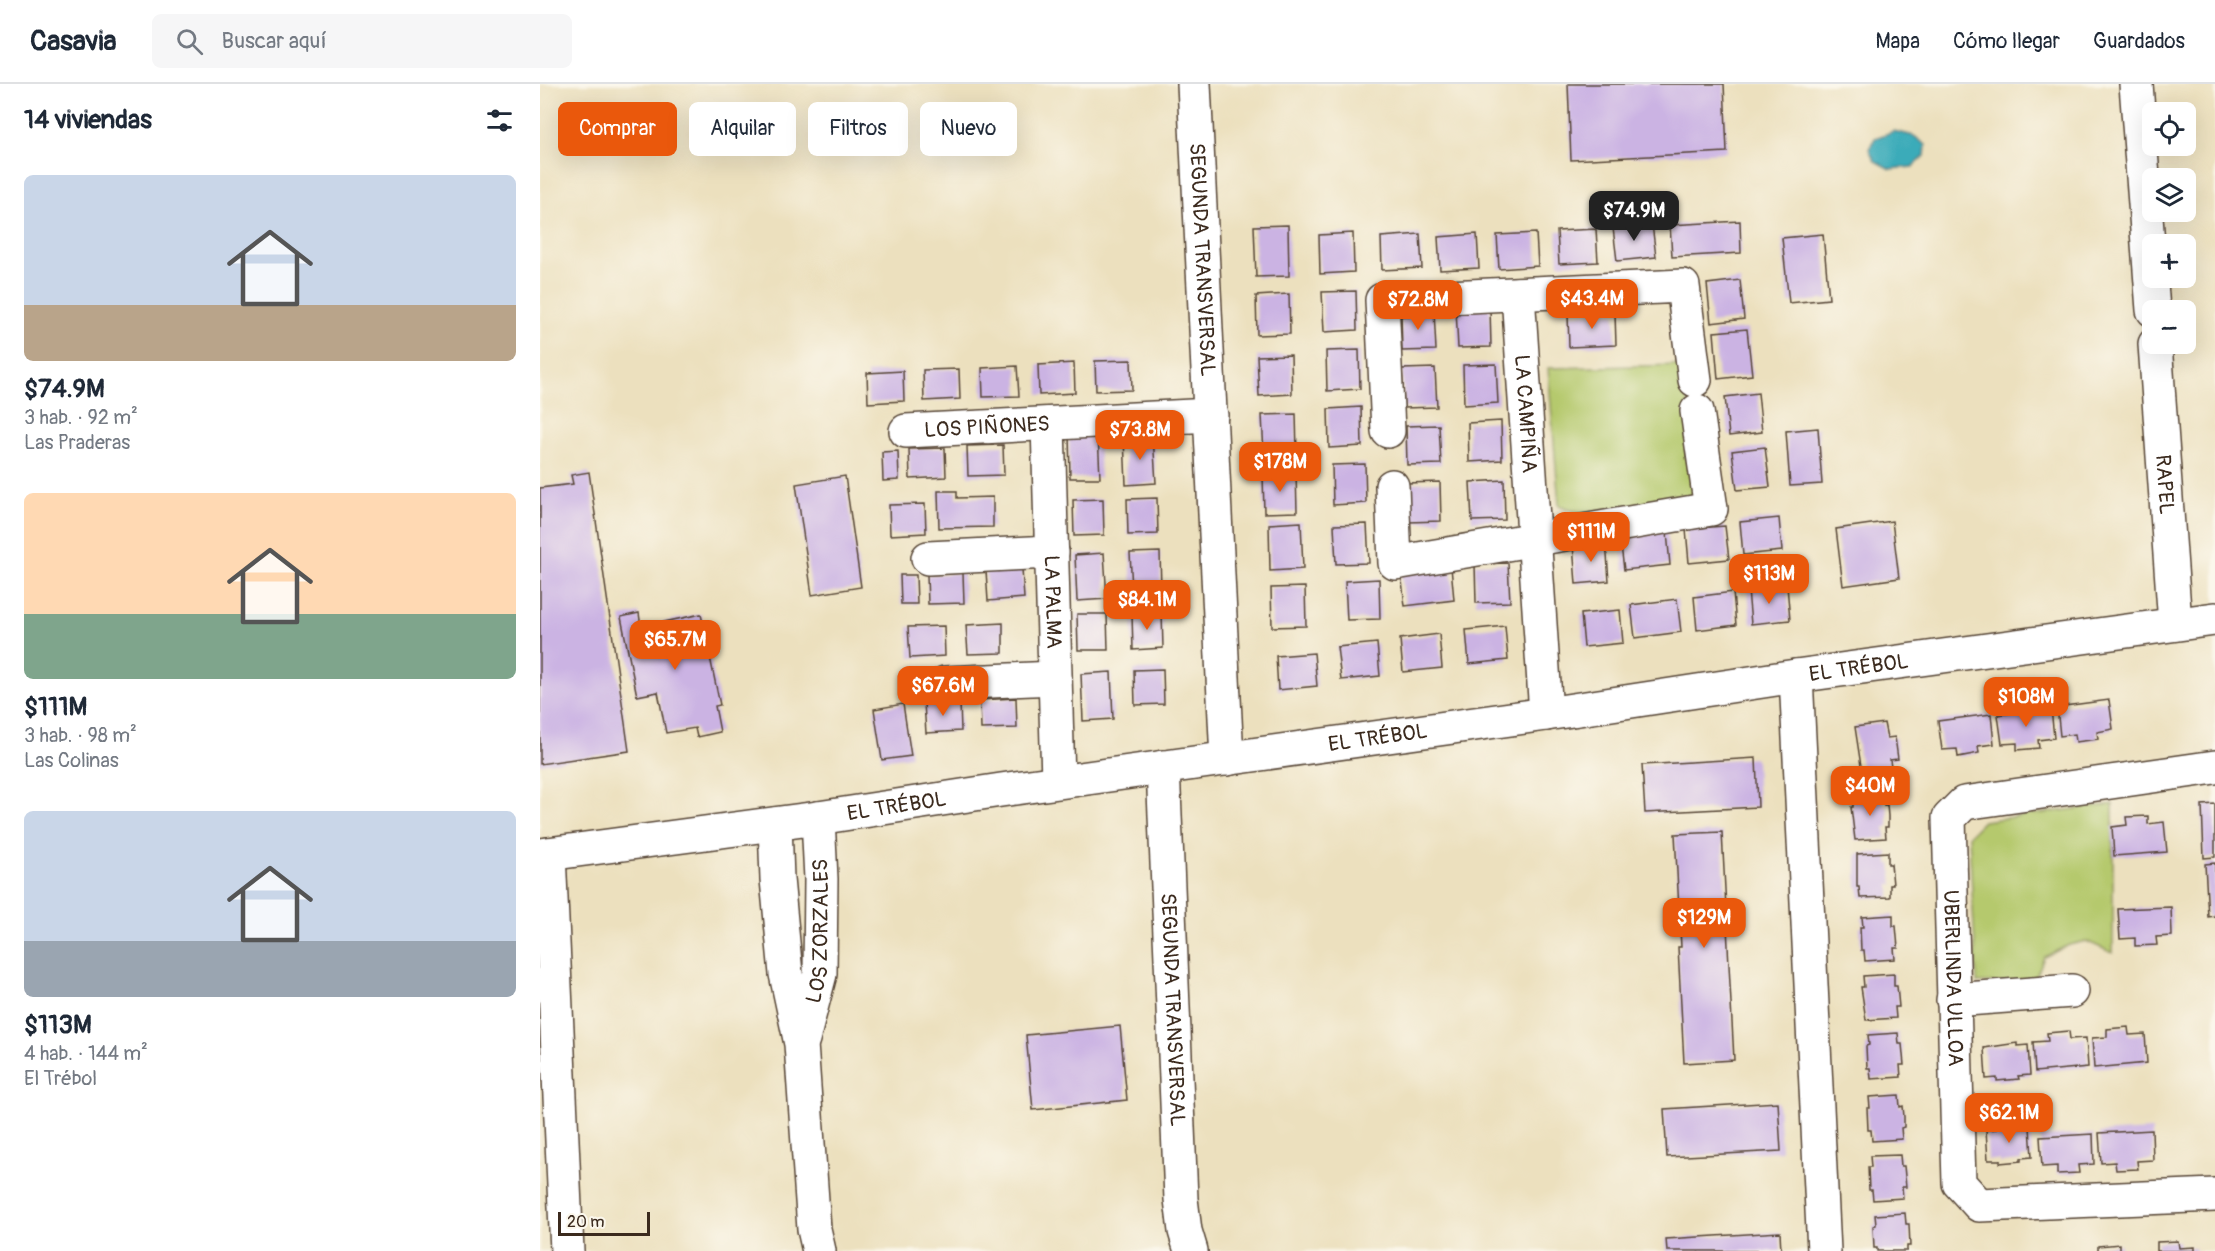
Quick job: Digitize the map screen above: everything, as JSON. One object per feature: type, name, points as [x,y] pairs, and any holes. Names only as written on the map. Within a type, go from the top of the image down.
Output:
[{"type":"street","name":"SEGUNDA TRANSVERSAL","points":[[1194,84],[1227,759]]},
{"type":"street","points":[[2136,84],[2151,300]]},
{"type":"street","points":[[1388,431],[1382,300],[1683,286],[1711,509],[1395,562],[1392,486]]},
{"type":"street","name":"LA CAMPIÑA","points":[[1518,294],[1546,714]]},
{"type":"street","name":"RAPEL","points":[[2156,354],[2175,624]]},
{"type":"street","name":"LOS PIÑONES","points":[[906,430],[1210,416]]},
{"type":"street","name":"LA PALMA","points":[[1048,424],[1058,782]]},
{"type":"street","points":[[928,558],[1052,552]]},
{"type":"street","name":"EL TRÉBOL","points":[[545,855],[1546,714],[1796,676],[2215,619]]},
{"type":"street","points":[[1796,676],[1824,1251]]},
{"type":"street","points":[[945,683],[1055,678]]},
{"type":"street","name":"SEGUNDA TRANSVERSAL","points":[[1163,767],[1181,1199],[1185,1231],[1191,1251]]},
{"type":"street","name":"UBERLINDA ULLOA","points":[[2215,767],[1964,804],[1949,818],[1959,1183],[1979,1205],[2215,1194]]},
{"type":"street","name":"LOS ZORZALES","points":[[801,1044],[820,974],[821,879],[818,818]]},
{"type":"street","name":"LOS ZORZALES","points":[[775,824],[777,879],[786,974],[801,1044],[814,1229],[819,1251]]},
{"type":"street","points":[[545,855],[567,1251]]},
{"type":"street","points":[[1953,1000],[2072,991]]},
{"type":"green space","points":[[1683,365],[1702,501],[1583,515],[1559,505],[1548,368]]},
{"type":"green space","points":[[2113,804],[2113,953],[2086,941],[2069,945],[2044,957],[2034,982],[1977,983],[1969,835],[1983,821]]},
{"type":"water","points":[[1894,131],[1914,136],[1926,145],[1925,156],[1913,167],[1890,169],[1875,161],[1869,149],[1875,138]]},
{"type":"building","points":[[1568,84],[1724,84],[1727,152],[1571,160]]},
{"type":"building","points":[[1740,221],[1741,253],[1672,257],[1670,225]]},
{"type":"building","points":[[1652,224],[1656,257],[1617,261],[1613,228]]},
{"type":"building","points":[[1288,225],[1289,276],[1256,277],[1254,226]]},
{"type":"building","points":[[1596,229],[1598,262],[1559,264],[1557,231]]},
{"type":"building","points":[[1353,233],[1354,272],[1320,274],[1319,235]]},
{"type":"building","points":[[1536,233],[1538,266],[1499,269],[1497,235]]},
{"type":"building","points":[[1420,234],[1422,268],[1382,270],[1381,237]]},
{"type":"building","points":[[1477,234],[1479,268],[1440,270],[1438,237]]},
{"type":"building","points":[[1823,234],[1829,299],[1789,303],[1782,238]]},
{"type":"building","points":[[1740,280],[1744,319],[1711,323],[1707,284]]},
{"type":"building","points":[[1356,291],[1357,330],[1324,332],[1322,292]]},
{"type":"building","points":[[1289,294],[1290,334],[1257,335],[1256,296]]},
{"type":"building","points":[[1490,308],[1491,347],[1458,348],[1456,309]]},
{"type":"building","points":[[1434,311],[1436,350],[1402,351],[1401,312]]},
{"type":"building","points":[[1615,313],[1616,345],[1569,347],[1568,314]]},
{"type":"building","points":[[1747,329],[1752,375],[1718,379],[1714,332]]},
{"type":"building","points":[[1359,350],[1360,389],[1327,391],[1326,351]]},
{"type":"building","points":[[1291,355],[1292,394],[1259,396],[1257,356]]},
{"type":"building","points":[[1131,360],[1132,390],[1096,391],[1095,361]]},
{"type":"building","points":[[1074,363],[1075,393],[1039,395],[1038,365]]},
{"type":"building","points":[[1496,364],[1498,403],[1464,405],[1463,365]]},
{"type":"building","points":[[1017,366],[1019,396],[983,397],[982,368]]},
{"type":"building","points":[[1435,368],[1437,407],[1404,408],[1402,369]]},
{"type":"building","points":[[959,369],[960,399],[924,401],[923,370]]},
{"type":"building","points":[[903,371],[904,401],[868,403],[867,373]]},
{"type":"building","points":[[1758,393],[1762,432],[1729,436],[1725,397]]},
{"type":"building","points":[[1361,407],[1362,446],[1329,448],[1328,409]]},
{"type":"building","points":[[1296,414],[1297,453],[1264,454],[1262,415]]},
{"type":"building","points":[[1501,421],[1502,460],[1469,462],[1468,423]]},
{"type":"building","points":[[1439,425],[1441,464],[1407,465],[1406,426]]},
{"type":"building","points":[[1818,428],[1822,484],[1790,486],[1786,431]]},
{"type":"building","points":[[1098,433],[1100,478],[1070,478],[1069,434]]},
{"type":"building","points":[[1153,436],[1156,483],[1126,485],[1124,438]]},
{"type":"building","points":[[1003,445],[1004,475],[968,476],[967,446]]},
{"type":"building","points":[[1765,447],[1770,487],[1737,490],[1732,451]]},
{"type":"building","points":[[945,448],[946,477],[910,479],[909,449]]},
{"type":"building","points":[[898,451],[899,480],[883,481],[882,452]]},
{"type":"building","points":[[1365,464],[1366,503],[1333,505],[1332,465]]},
{"type":"building","points":[[589,472],[629,751],[540,764],[540,488],[573,484],[571,475]]},
{"type":"building","points":[[1296,473],[1297,512],[1264,513],[1263,474]]},
{"type":"building","points":[[845,476],[861,587],[812,595],[796,484]]},
{"type":"building","points":[[1504,480],[1505,520],[1472,521],[1470,482]]},
{"type":"building","points":[[1440,482],[1441,521],[1408,522],[1406,483]]},
{"type":"building","points":[[938,491],[957,491],[957,498],[993,497],[993,527],[939,528]]},
{"type":"building","points":[[1157,498],[1158,534],[1128,535],[1127,499]]},
{"type":"building","points":[[1103,499],[1104,535],[1074,536],[1073,500]]},
{"type":"building","points":[[925,504],[926,533],[890,535],[889,505]]},
{"type":"building","points":[[1779,518],[1782,551],[1743,555],[1740,522]]},
{"type":"building","points":[[1892,521],[1899,578],[1843,586],[1836,529]]},
{"type":"building","points":[[1301,522],[1303,569],[1270,571],[1269,524]]},
{"type":"building","points":[[1367,524],[1369,563],[1336,564],[1334,525]]},
{"type":"building","points":[[1725,526],[1729,559],[1689,563],[1686,529]]},
{"type":"building","points":[[1667,532],[1670,565],[1624,570],[1620,537]]},
{"type":"building","points":[[1606,542],[1609,581],[1576,584],[1573,545]]},
{"type":"building","points":[[1160,552],[1161,588],[1132,589],[1130,553]]},
{"type":"building","points":[[1104,553],[1107,599],[1077,601],[1075,555]]},
{"type":"building","points":[[1508,563],[1510,602],[1476,603],[1475,564]]},
{"type":"building","points":[[1451,567],[1454,600],[1405,606],[1401,572]]},
{"type":"building","points":[[1022,569],[1024,598],[988,601],[986,571]]},
{"type":"building","points":[[963,573],[964,603],[928,604],[927,575]]},
{"type":"building","points":[[900,575],[916,575],[917,604],[901,604]]},
{"type":"building","points":[[1379,579],[1380,619],[1347,620],[1345,581]]},
{"type":"building","points":[[1787,586],[1790,620],[1751,624],[1748,590]]},
{"type":"building","points":[[1305,587],[1306,626],[1272,627],[1271,588]]},
{"type":"building","points":[[1733,592],[1736,625],[1697,630],[1694,597]]},
{"type":"building","points":[[1677,599],[1681,632],[1635,638],[1631,605]]},
{"type":"building","points":[[1620,610],[1623,643],[1584,647],[1581,614]]},
{"type":"building","points":[[639,613],[641,627],[701,614],[720,705],[715,706],[720,732],[697,737],[695,728],[666,733],[658,692],[637,696],[621,617]]},
{"type":"building","points":[[1162,613],[1163,648],[1133,650],[1132,614]]},
{"type":"building","points":[[1077,614],[1107,614],[1108,650],[1078,650]]},
{"type":"building","points":[[1003,623],[1003,653],[968,654],[966,625]]},
{"type":"building","points":[[944,626],[945,656],[910,658],[908,627]]},
{"type":"building","points":[[1505,626],[1508,660],[1469,664],[1466,630]]},
{"type":"building","points":[[1439,634],[1442,668],[1403,672],[1400,639]]},
{"type":"building","points":[[1377,643],[1380,676],[1341,680],[1337,647]]},
{"type":"building","points":[[1314,653],[1317,686],[1278,690],[1276,656]]},
{"type":"building","points":[[1163,669],[1164,704],[1135,705],[1134,670]]},
{"type":"building","points":[[1111,672],[1113,719],[1083,721],[1081,674]]},
{"type":"building","points":[[1016,698],[1017,728],[981,729],[980,700]]},
{"type":"building","points":[[2109,700],[2113,729],[2097,732],[2098,739],[2076,742],[2075,734],[2060,736],[2057,707]]},
{"type":"building","points":[[960,701],[961,731],[926,733],[924,703]]},
{"type":"building","points":[[903,704],[911,756],[882,760],[874,709]]},
{"type":"building","points":[[2051,708],[2054,738],[2038,740],[2039,748],[2017,750],[2017,743],[2002,744],[1998,715]]},
{"type":"building","points":[[1991,714],[1994,744],[1978,746],[1979,753],[1958,757],[1957,749],[1942,750],[1938,721]]},
{"type":"building","points":[[1884,723],[1887,738],[1895,737],[1898,759],[1890,760],[1892,775],[1863,779],[1855,727]]},
{"type":"building","points":[[1756,758],[1758,807],[1645,813],[1642,765]]},
{"type":"building","points":[[1883,794],[1888,816],[1888,827],[1885,827],[1886,838],[1855,840],[1851,807],[1853,807],[1853,796]]},
{"type":"building","points":[[2215,804],[2215,857],[2204,858],[2202,805]]},
{"type":"building","points":[[2148,816],[2148,824],[2164,822],[2167,852],[2114,856],[2112,827],[2127,825],[2126,817]]},
{"type":"building","points":[[1722,832],[1734,1060],[1684,1063],[1675,834]]},
{"type":"building","points":[[1888,852],[1893,885],[1890,885],[1890,897],[1860,898],[1859,887],[1857,887],[1857,854]]},
{"type":"building","points":[[2215,863],[2215,916],[2208,917],[2205,864]]},
{"type":"building","points":[[2171,907],[2172,936],[2156,937],[2157,945],[2135,946],[2135,938],[2120,939],[2118,909]]},
{"type":"building","points":[[1893,915],[1898,948],[1894,948],[1895,959],[1865,961],[1864,950],[1861,950],[1862,917]]},
{"type":"building","points":[[1894,974],[1899,1007],[1895,1007],[1896,1018],[1866,1020],[1861,987],[1864,987],[1863,976]]},
{"type":"building","points":[[1120,1026],[1127,1100],[1033,1110],[1026,1035]]},
{"type":"building","points":[[2128,1027],[2129,1035],[2145,1034],[2147,1063],[2094,1068],[2092,1038],[2107,1037],[2107,1029]]},
{"type":"building","points":[[2069,1031],[2070,1039],[2086,1038],[2088,1067],[2035,1072],[2033,1042],[2048,1041],[2047,1033]]},
{"type":"building","points":[[1898,1033],[1899,1044],[1902,1044],[1904,1065],[1900,1065],[1901,1077],[1871,1079],[1870,1068],[1867,1068],[1868,1035]]},
{"type":"building","points":[[2017,1043],[2017,1046],[2028,1045],[2030,1075],[2018,1076],[2019,1079],[1997,1081],[1997,1078],[1986,1079],[1984,1048]]},
{"type":"building","points":[[1899,1095],[1904,1117],[1904,1127],[1901,1128],[1902,1139],[1872,1141],[1871,1130],[1868,1130],[1869,1097]]},
{"type":"building","points":[[1778,1102],[1781,1151],[1667,1157],[1664,1109]]},
{"type":"building","points":[[2020,1125],[2020,1128],[2030,1127],[2032,1157],[2021,1158],[2021,1161],[2000,1163],[2000,1160],[1988,1160],[1986,1130]]},
{"type":"building","points":[[2152,1130],[2153,1160],[2137,1161],[2138,1169],[2116,1170],[2115,1162],[2101,1163],[2099,1133]]},
{"type":"building","points":[[2093,1134],[2094,1164],[2078,1165],[2079,1173],[2057,1174],[2057,1166],[2042,1167],[2040,1137]]},
{"type":"building","points":[[1900,1155],[1901,1166],[1904,1166],[1906,1187],[1902,1187],[1903,1198],[1873,1200],[1872,1190],[1869,1190],[1870,1156]]},
{"type":"building","points":[[1905,1213],[1906,1224],[1909,1224],[1910,1246],[1907,1246],[1907,1251],[1877,1251],[1877,1248],[1874,1248],[1875,1215]]},
{"type":"building","points":[[1780,1232],[1781,1251],[1667,1251],[1666,1239]]},
{"type":"building","points":[[2178,1241],[2179,1248],[2195,1247],[2195,1251],[2157,1251],[2157,1242]]},
{"type":"building","points":[[2120,1244],[2120,1251],[2098,1251],[2098,1246]]}]
